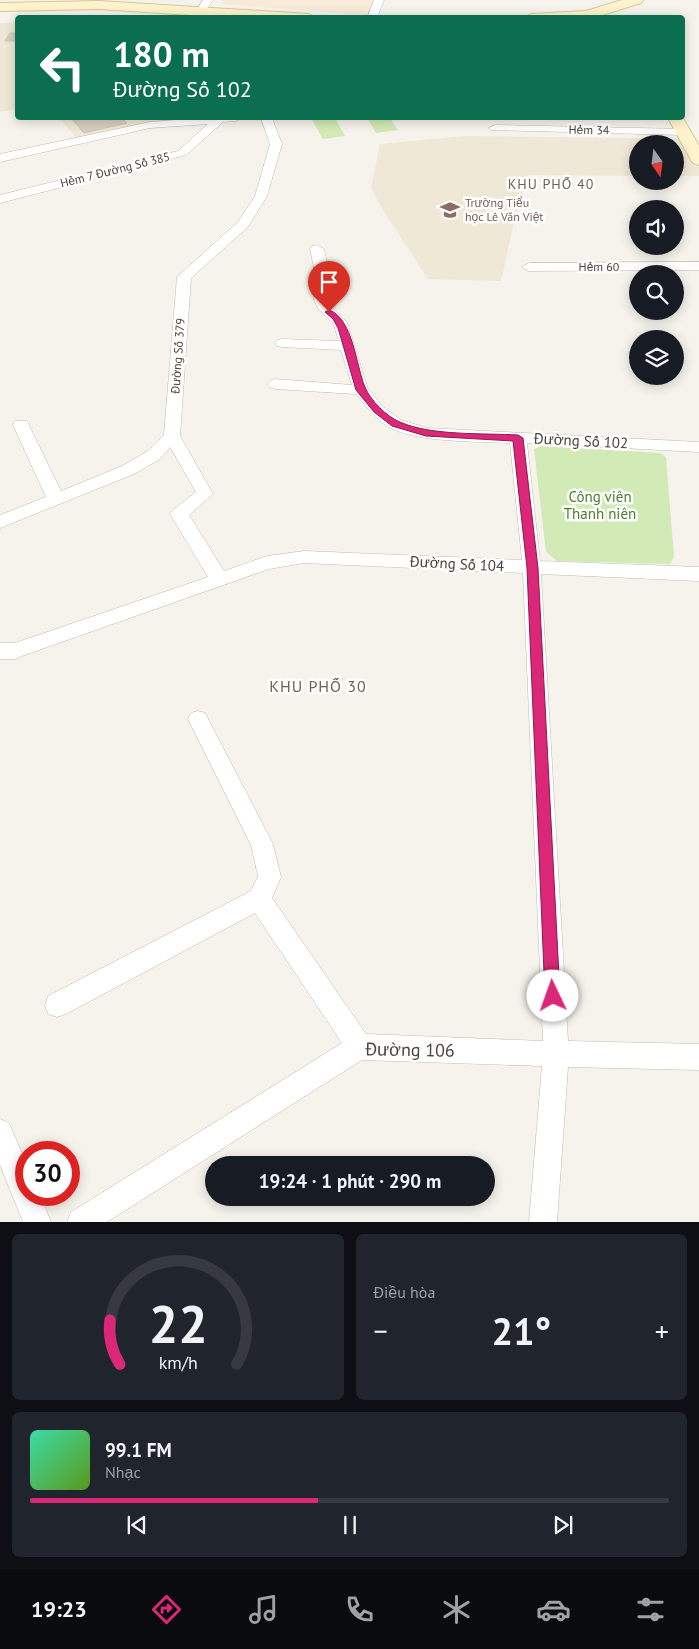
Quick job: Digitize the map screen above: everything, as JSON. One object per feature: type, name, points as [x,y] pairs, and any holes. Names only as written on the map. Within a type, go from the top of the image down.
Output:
[{"type":"main road","points":[[588,15],[617,2],[636,0]]},
{"type":"main road","points":[[0,7],[100,5],[202,9],[273,15]]},
{"type":"main road","points":[[38,15],[98,15]]},
{"type":"main road","points":[[0,16],[15,16]]},
{"type":"main road","points":[[676,120],[698,154]]},
{"type":"street","points":[[373,15],[380,0]]},
{"type":"street","points":[[0,158],[150,125],[219,120]]},
{"type":"street","name":"Hẻm 7 Đường Số 385","points":[[0,199],[182,153],[219,120]]},
{"type":"street","name":"Đường Số 379","points":[[172,436],[184,276],[243,224],[261,196],[276,144],[268,120]]},
{"type":"street","name":"Hẻm 34","points":[[495,128],[684,132]]},
{"type":"street","name":"Đường Số 102","points":[[317,249],[323,277],[321,300],[324,307],[340,322],[361,390],[377,410],[396,424],[426,433],[699,447]]},
{"type":"street","name":"Hẻm 60","points":[[529,267],[699,266]]},
{"type":"street","points":[[282,343],[348,346]]},
{"type":"street","points":[[276,384],[361,390]]},
{"type":"street","points":[[21,425],[56,499]]},
{"type":"street","points":[[0,522],[128,470],[154,455],[172,436],[205,494],[179,514],[219,579],[15,651],[0,651]]},
{"type":"street","points":[[518,438],[532,568],[556,1054],[543,1222]]},
{"type":"street","name":"Đường Số 104","points":[[219,579],[267,563],[304,557],[699,574]]},
{"type":"street","points":[[57,1006],[259,899],[270,877],[262,844],[198,719]]},
{"type":"street","points":[[259,899],[359,1047]]},
{"type":"street","name":"Đường 106","points":[[81,1222],[359,1047],[699,1057]]},
{"type":"street","points":[[0,1134],[37,1222]]},
{"type":"shaded area","points":[[224,0],[372,0],[366,15],[221,4]]},
{"type":"shaded area","points":[[15,22],[15,109],[0,112],[0,23]]},
{"type":"shaded area","points":[[62,120],[166,120],[76,138]]},
{"type":"shaded area","name":"Trường Tiểu học Lê Văn Việt","points":[[465,136],[629,138],[629,176],[528,175],[516,213],[501,281],[428,279],[381,207],[371,188],[380,144]]},
{"type":"shaded area","name":"Trường Tiểu học Lê Văn Việt","points":[[684,139],[686,139],[699,163],[699,176],[684,176]]},
{"type":"green space","points":[[312,120],[336,120],[345,136],[323,139]]},
{"type":"green space","points":[[368,120],[391,120],[398,130],[376,133]]},
{"type":"green space","name":"Công viên Thanh niên","points":[[542,446],[660,453],[666,457],[674,557],[670,564],[557,561],[546,552],[534,449]]},
{"type":"building","points":[[10,33],[15,33],[15,41],[5,41]]},
{"type":"building","points":[[73,120],[124,120],[127,123],[84,133]]},
{"type":"place","name":"Trường Tiểu học Lê Văn Việt","points":[[450,210]]},
{"type":"district","name":"KHU PHỐ 40","points":[[551,184]]},
{"type":"district","name":"KHU PHỐ 30","points":[[318,686]]},
{"type":"route","points":[[329,312],[340,322],[343,328],[361,390],[377,410],[396,424],[426,433],[518,438],[532,568],[553,996]]}]
